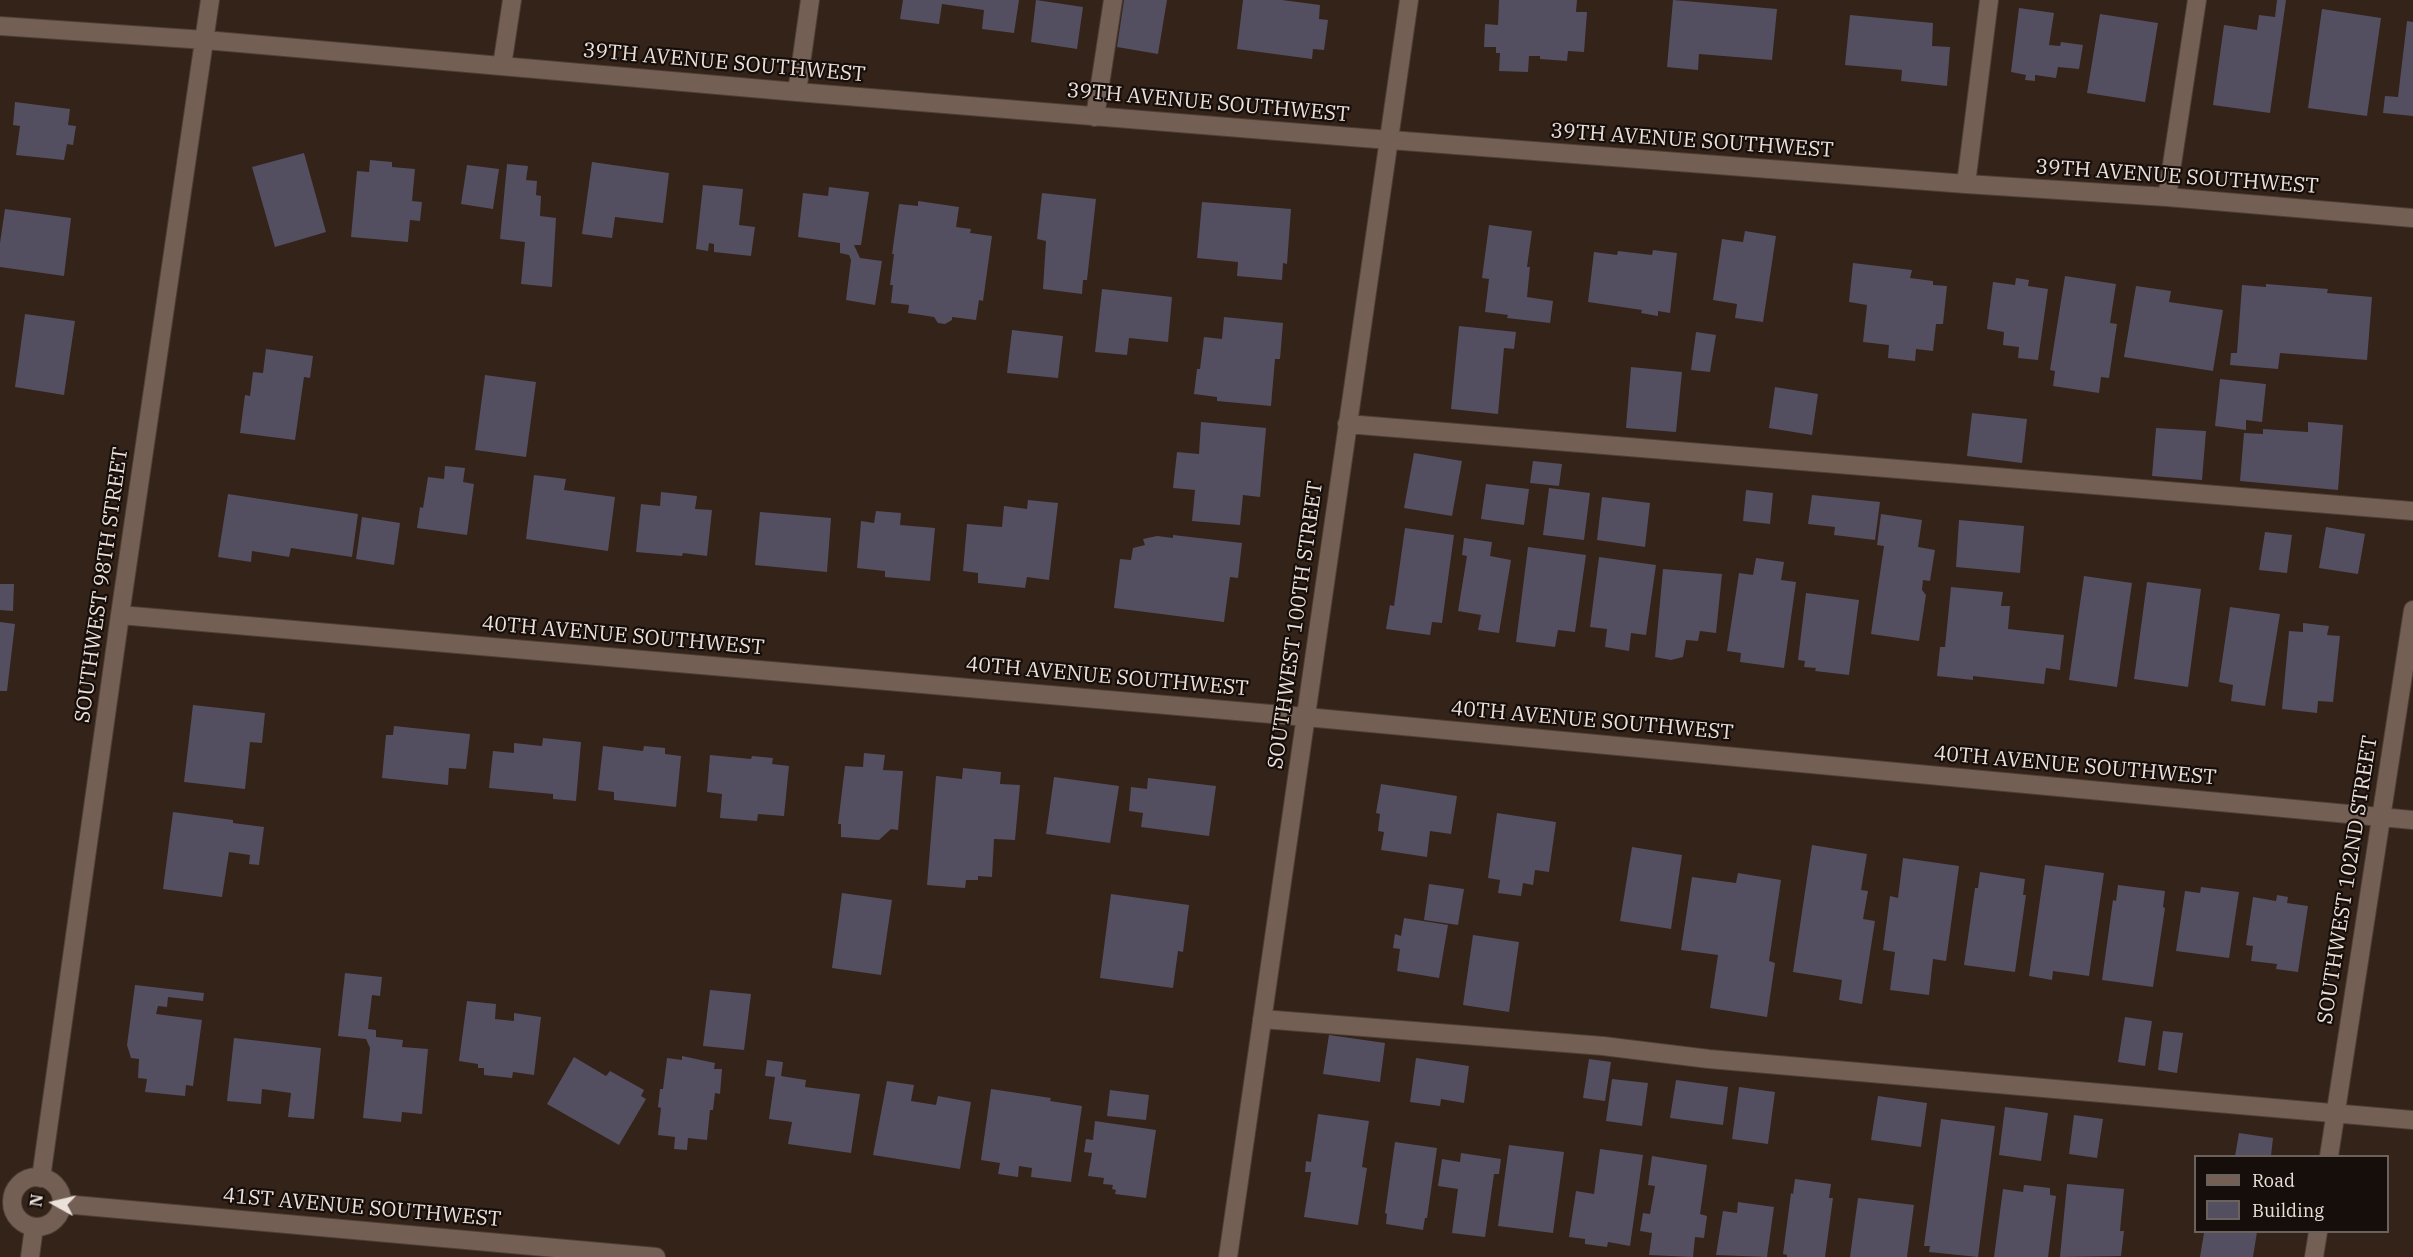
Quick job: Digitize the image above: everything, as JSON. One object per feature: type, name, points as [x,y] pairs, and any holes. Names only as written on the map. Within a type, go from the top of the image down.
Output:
[{"type":"street","name":"SOUTHWEST 98TH STREET","points":[[41,1178],[210,0]]},
{"type":"street","points":[[502,66],[513,0]]},
{"type":"street","points":[[797,92],[810,0]]},
{"type":"street","points":[[1095,117],[1113,0]]},
{"type":"street","name":"SOUTHWEST 100TH STREET","points":[[1228,1257],[1387,140],[1409,0]]},
{"type":"street","points":[[1966,184],[1989,0]]},
{"type":"street","points":[[2167,197],[2197,0]]},
{"type":"street","name":"39TH AVENUE SOUTHWEST","points":[[0,26],[205,40],[1095,117],[1966,184],[2167,197],[2413,218]]},
{"type":"street","points":[[1347,424],[2413,511]]},
{"type":"street","name":"SOUTHWEST 102ND STREET","points":[[2329,1155],[2413,610]]},
{"type":"street","name":"40TH AVENUE SOUTHWEST","points":[[120,615],[1306,717],[2413,820]]},
{"type":"street","points":[[1262,1019],[1592,1045],[1709,1059],[2413,1120]]},
{"type":"street","points":[[30,1178],[41,1178],[58,1187],[63,1204],[56,1220],[48,1225],[34,1227],[23,1223],[17,1217],[6,1199],[23,1182],[30,1178]]},
{"type":"street","name":"41ST AVENUE SOUTHWEST","points":[[63,1204],[656,1257]]},
{"type":"street","points":[[30,1257],[34,1227]]},
{"type":"street","points":[[2314,1257],[2318,1233]]},
{"type":"building","points":[[903,0],[1019,0],[1014,33],[982,29],[984,10],[942,4],[939,24],[900,19]]},
{"type":"building","points":[[1036,0],[1083,7],[1077,49],[1031,42]]},
{"type":"building","points":[[1124,0],[1167,0],[1158,54],[1117,47]]},
{"type":"building","points":[[1243,0],[1282,0],[1320,5],[1319,19],[1328,20],[1324,50],[1313,49],[1312,59],[1237,49]]},
{"type":"building","points":[[1499,0],[1577,0],[1576,12],[1587,12],[1584,52],[1568,51],[1567,61],[1529,56],[1528,72],[1499,71],[1500,53],[1496,53],[1496,47],[1484,47],[1485,24],[1498,25]]},
{"type":"building","points":[[1673,0],[1777,9],[1772,60],[1699,54],[1698,70],[1667,67]]},
{"type":"building","points":[[2277,0],[2286,0],[2270,113],[2213,105],[2224,25],[2257,30],[2259,15],[2275,17]]},
{"type":"building","points":[[2019,8],[2054,13],[2049,45],[2060,46],[2061,42],[2083,45],[2079,69],[2058,67],[2056,78],[2035,75],[2035,81],[2025,80],[2026,75],[2011,72]]},
{"type":"building","points":[[2322,9],[2381,18],[2367,116],[2308,108]]},
{"type":"building","points":[[2100,14],[2158,23],[2145,102],[2087,93]]},
{"type":"building","points":[[1850,15],[1933,23],[1932,46],[1950,47],[1947,86],[1901,81],[1902,70],[1845,65]]},
{"type":"building","points":[[2407,21],[2413,22],[2413,116],[2383,113],[2385,96],[2398,97]]},
{"type":"building","points":[[15,102],[70,109],[68,125],[76,126],[73,145],[67,144],[64,160],[16,155],[20,126],[13,125]]},
{"type":"building","points":[[304,153],[326,232],[275,247],[252,167]]},
{"type":"building","points":[[370,160],[392,162],[392,167],[415,169],[412,201],[422,202],[420,221],[410,220],[408,242],[351,237],[357,171],[369,172]]},
{"type":"building","points":[[592,162],[669,173],[663,223],[615,217],[612,238],[582,234]]},
{"type":"building","points":[[507,164],[528,166],[526,180],[537,181],[536,195],[541,196],[540,216],[556,218],[552,287],[521,284],[525,242],[500,239]]},
{"type":"building","points":[[467,165],[499,169],[493,209],[461,204]]},
{"type":"building","points":[[703,185],[743,189],[739,225],[755,227],[751,256],[714,252],[714,244],[709,243],[708,251],[696,249]]},
{"type":"building","points":[[829,187],[869,192],[861,245],[854,245],[860,258],[882,261],[875,305],[846,300],[851,260],[849,255],[840,253],[840,243],[798,237],[803,193],[828,196]]},
{"type":"building","points":[[1042,193],[1096,199],[1087,280],[1083,280],[1082,294],[1043,289],[1046,241],[1037,239]]},
{"type":"building","points":[[918,201],[959,207],[956,227],[971,229],[970,233],[992,236],[983,301],[979,300],[976,320],[952,317],[952,320],[945,324],[938,323],[934,317],[908,313],[909,305],[891,303],[893,285],[890,285],[894,254],[892,254],[899,204],[918,206]]},
{"type":"building","points":[[1202,202],[1291,209],[1287,264],[1283,263],[1282,280],[1237,276],[1238,262],[1197,258]]},
{"type":"building","points":[[5,209],[71,218],[64,276],[0,267],[0,243]]},
{"type":"building","points":[[1489,225],[1532,231],[1527,267],[1530,267],[1527,297],[1553,301],[1550,323],[1507,318],[1508,315],[1485,312],[1489,279],[1482,278]]},
{"type":"building","points":[[1745,231],[1776,236],[1763,322],[1735,318],[1737,304],[1713,300],[1722,239],[1743,242]]},
{"type":"building","points":[[1653,250],[1677,253],[1670,313],[1658,311],[1658,316],[1641,313],[1642,310],[1588,302],[1594,252],[1617,255],[1618,251],[1652,255]]},
{"type":"building","points":[[1853,263],[1912,270],[1910,278],[1933,281],[1933,285],[1947,286],[1943,324],[1936,324],[1933,351],[1916,349],[1915,361],[1888,358],[1889,345],[1863,342],[1867,305],[1849,302]]},
{"type":"building","points":[[2065,276],[2116,284],[2110,323],[2117,324],[2109,378],[2101,377],[2099,393],[2053,386],[2055,371],[2050,370]]},
{"type":"building","points":[[2016,278],[2029,280],[2028,286],[2048,289],[2038,360],[2018,358],[2019,347],[2003,345],[2004,332],[1987,329],[1993,282],[2015,285]]},
{"type":"building","points":[[2266,284],[2328,289],[2327,293],[2372,297],[2367,360],[2280,353],[2278,369],[2230,365],[2231,353],[2237,353],[2242,285],[2266,287]]},
{"type":"building","points":[[2136,286],[2171,291],[2169,302],[2223,310],[2213,371],[2124,357]]},
{"type":"building","points":[[1102,289],[1172,297],[1168,342],[1129,338],[1127,355],[1095,352]]},
{"type":"building","points":[[25,314],[75,321],[64,395],[15,387]]},
{"type":"building","points":[[1224,317],[1283,323],[1280,359],[1275,359],[1271,406],[1217,401],[1217,397],[1194,394],[1204,337],[1222,339]]},
{"type":"building","points":[[1459,326],[1516,332],[1514,349],[1504,348],[1498,414],[1451,409]]},
{"type":"building","points":[[1012,330],[1063,336],[1058,378],[1007,373]]},
{"type":"building","points":[[1696,332],[1716,335],[1710,372],[1691,370]]},
{"type":"building","points":[[266,349],[313,356],[310,378],[304,377],[295,440],[240,433],[245,395],[250,396],[253,372],[263,373]]},
{"type":"building","points":[[1631,367],[1682,372],[1676,432],[1626,428]]},
{"type":"building","points":[[485,375],[536,382],[526,457],[475,450]]},
{"type":"building","points":[[2220,379],[2266,384],[2262,422],[2246,420],[2246,430],[2215,426]]},
{"type":"building","points":[[1775,387],[1818,394],[1812,435],[1769,428]]},
{"type":"building","points":[[1972,413],[2027,419],[2022,463],[1967,456]]},
{"type":"building","points":[[1201,422],[1266,428],[1260,497],[1243,495],[1240,525],[1192,521],[1195,490],[1173,488],[1177,452],[1199,454]]},
{"type":"building","points":[[2308,422],[2343,425],[2338,490],[2240,481],[2244,433],[2263,434],[2263,429],[2308,432]]},
{"type":"building","points":[[2156,428],[2206,431],[2202,480],[2152,476]]},
{"type":"building","points":[[1414,453],[1462,461],[1452,516],[1404,508]]},
{"type":"building","points":[[1533,461],[1562,464],[1559,486],[1530,483]]},
{"type":"building","points":[[445,466],[465,468],[463,482],[474,484],[467,535],[417,528],[428,477],[444,479]]},
{"type":"building","points":[[534,475],[566,479],[564,490],[615,497],[608,551],[526,539]]},
{"type":"building","points":[[1486,484],[1529,489],[1524,525],[1481,519]]},
{"type":"building","points":[[1549,488],[1590,493],[1584,540],[1543,535]]},
{"type":"building","points":[[1746,490],[1773,493],[1770,524],[1743,521]]},
{"type":"building","points":[[661,492],[697,496],[695,509],[712,510],[707,556],[636,552],[641,504],[660,506]]},
{"type":"building","points":[[228,494],[358,514],[352,557],[291,548],[289,557],[252,551],[251,562],[218,557]]},
{"type":"building","points":[[1812,495],[1880,502],[1875,540],[1834,535],[1835,527],[1808,524]]},
{"type":"building","points":[[1602,497],[1650,503],[1645,547],[1597,540]]},
{"type":"building","points":[[1028,500],[1058,503],[1049,580],[1027,577],[1025,588],[978,583],[978,573],[963,571],[967,524],[1002,527],[1004,506],[1027,509]]},
{"type":"building","points":[[876,511],[901,513],[900,525],[935,528],[930,581],[885,577],[885,571],[857,568],[861,521],[874,523]]},
{"type":"building","points":[[760,512],[831,518],[827,572],[755,565]]},
{"type":"building","points":[[1881,514],[1922,520],[1918,547],[1935,550],[1930,581],[1923,580],[1922,590],[1926,595],[1919,641],[1871,634],[1884,546],[1877,545]]},
{"type":"building","points":[[362,517],[400,523],[394,565],[356,559]]},
{"type":"building","points":[[1959,520],[2024,526],[2020,573],[1956,567]]},
{"type":"building","points":[[2326,527],[2365,534],[2358,574],[2319,568]]},
{"type":"building","points":[[1405,528],[1454,535],[1442,623],[1432,622],[1430,635],[1386,629],[1390,605],[1394,606]]},
{"type":"building","points":[[2265,532],[2292,535],[2287,573],[2259,570]]},
{"type":"building","points":[[1173,535],[1242,543],[1238,578],[1230,577],[1224,622],[1114,608],[1120,559],[1131,560],[1133,548],[1145,545],[1143,539],[1157,536],[1173,538]]},
{"type":"building","points":[[1464,538],[1492,542],[1490,556],[1511,560],[1499,633],[1478,630],[1481,615],[1458,611],[1467,556],[1462,555]]},
{"type":"building","points":[[1528,547],[1586,555],[1575,632],[1558,630],[1555,647],[1516,642]]},
{"type":"building","points":[[1599,557],[1656,565],[1646,635],[1631,633],[1629,651],[1605,647],[1607,629],[1590,627]]},
{"type":"building","points":[[1756,558],[1784,562],[1781,580],[1796,582],[1784,668],[1740,662],[1741,653],[1727,651],[1739,573],[1753,575]]},
{"type":"building","points":[[1663,569],[1722,574],[1716,633],[1700,631],[1698,641],[1686,640],[1683,657],[1671,660],[1655,657]]},
{"type":"building","points":[[2084,576],[2132,583],[2117,687],[2069,680]]},
{"type":"building","points":[[2147,582],[2201,589],[2188,687],[2134,679]]},
{"type":"building","points":[[0,584],[14,584],[13,611],[0,610]]},
{"type":"building","points":[[1951,587],[2003,592],[2001,606],[2010,606],[2008,629],[2064,635],[2060,670],[2046,668],[2044,684],[1973,676],[1973,680],[1937,676],[1940,647],[1945,647]]},
{"type":"building","points":[[1806,593],[1859,600],[1849,675],[1815,671],[1816,668],[1804,667],[1805,661],[1798,660]]},
{"type":"building","points":[[2230,607],[2280,614],[2265,706],[2231,701],[2233,685],[2219,682]]},
{"type":"building","points":[[0,622],[15,624],[7,691],[0,691]]},
{"type":"building","points":[[2303,623],[2329,626],[2327,635],[2340,636],[2333,702],[2318,701],[2317,713],[2282,709],[2289,631],[2303,632]]},
{"type":"building","points":[[193,705],[265,713],[262,743],[250,742],[245,789],[184,782]]},
{"type":"building","points":[[394,726],[470,734],[466,769],[449,768],[448,785],[382,778],[386,735],[393,735]]},
{"type":"building","points":[[543,738],[581,742],[576,801],[553,799],[553,794],[489,788],[493,751],[514,753],[514,743],[542,746]]},
{"type":"building","points":[[603,746],[643,751],[644,746],[665,748],[665,754],[681,756],[676,807],[614,800],[614,792],[598,790]]},
{"type":"building","points":[[864,753],[885,755],[883,770],[903,771],[898,830],[891,829],[879,840],[841,837],[841,824],[838,824],[845,766],[863,767]]},
{"type":"building","points":[[710,755],[751,759],[752,756],[773,758],[772,764],[789,766],[784,816],[758,814],[757,821],[720,818],[722,794],[707,792]]},
{"type":"building","points":[[963,768],[1001,772],[1000,784],[1020,785],[1015,840],[994,839],[992,877],[978,876],[978,880],[966,880],[965,888],[927,885],[936,776],[962,779]]},
{"type":"building","points":[[1054,777],[1119,786],[1110,843],[1046,834]]},
{"type":"building","points":[[1148,778],[1216,786],[1209,836],[1141,827],[1143,813],[1129,811],[1131,787],[1147,789]]},
{"type":"building","points":[[1381,784],[1457,796],[1451,834],[1430,831],[1427,857],[1381,850],[1384,832],[1378,831],[1380,814],[1376,813]]},
{"type":"building","points":[[173,812],[233,820],[233,823],[264,827],[259,865],[249,864],[250,855],[229,852],[222,897],[163,889]]},
{"type":"building","points":[[1497,813],[1556,822],[1549,872],[1535,870],[1533,885],[1523,883],[1521,896],[1498,893],[1500,880],[1488,878]]},
{"type":"building","points":[[1812,845],[1867,854],[1861,890],[1868,891],[1863,919],[1875,921],[1862,1004],[1839,1000],[1842,980],[1793,972]]},
{"type":"building","points":[[1632,847],[1682,855],[1671,929],[1620,921]]},
{"type":"building","points":[[1903,858],[1959,866],[1946,961],[1933,959],[1929,995],[1890,990],[1895,952],[1883,950],[1890,896],[1898,898]]},
{"type":"building","points":[[2045,865],[2104,873],[2089,976],[2053,971],[2052,980],[2029,976]]},
{"type":"building","points":[[1980,872],[2025,879],[2023,895],[2026,895],[2015,972],[1964,965],[1975,888],[1978,888]]},
{"type":"building","points":[[1738,873],[1781,880],[1769,961],[1775,963],[1767,1017],[1710,1008],[1718,955],[1681,950],[1692,877],[1736,883]]},
{"type":"building","points":[[1429,884],[1464,889],[1458,925],[1424,920]]},
{"type":"building","points":[[2118,885],[2165,891],[2163,907],[2165,908],[2153,987],[2102,980],[2113,900],[2116,901]]},
{"type":"building","points":[[2201,887],[2239,892],[2229,958],[2176,951],[2185,891],[2200,893]]},
{"type":"building","points":[[842,893],[892,900],[881,975],[832,968]]},
{"type":"building","points":[[1111,894],[1189,905],[1183,952],[1178,951],[1173,988],[1100,978]]},
{"type":"building","points":[[2277,895],[2288,897],[2287,903],[2308,906],[2298,972],[2276,969],[2277,964],[2251,961],[2253,946],[2246,945],[2253,897],[2276,901]]},
{"type":"building","points":[[1404,918],[1448,925],[1439,978],[1397,971],[1400,949],[1393,948],[1395,934],[1401,936]]},
{"type":"building","points":[[1473,935],[1519,942],[1509,1012],[1463,1005]]},
{"type":"building","points":[[345,973],[382,977],[380,996],[372,995],[368,1029],[376,1030],[376,1037],[403,1040],[402,1047],[428,1049],[422,1114],[402,1112],[401,1122],[363,1118],[370,1048],[366,1039],[338,1036]]},
{"type":"building","points":[[135,985],[204,993],[203,1001],[168,997],[167,1007],[158,1006],[156,1014],[202,1020],[193,1086],[186,1085],[185,1096],[145,1092],[147,1079],[138,1078],[139,1059],[131,1058],[127,1045]]},
{"type":"building","points":[[710,990],[751,994],[744,1050],[703,1046]]},
{"type":"building","points":[[467,1001],[496,1004],[495,1019],[514,1021],[514,1013],[541,1017],[534,1075],[513,1072],[512,1078],[484,1075],[484,1068],[478,1068],[478,1064],[459,1061]]},
{"type":"building","points":[[2125,1017],[2152,1021],[2145,1066],[2118,1062]]},
{"type":"building","points":[[2163,1031],[2183,1033],[2177,1073],[2158,1070]]},
{"type":"building","points":[[1329,1035],[1385,1043],[1380,1082],[1323,1074]]},
{"type":"building","points":[[234,1038],[321,1048],[314,1119],[288,1117],[291,1093],[262,1089],[261,1104],[227,1101]]},
{"type":"building","points":[[682,1056],[715,1063],[714,1069],[722,1069],[720,1094],[715,1093],[713,1110],[710,1110],[707,1140],[688,1138],[687,1150],[674,1149],[675,1137],[658,1135],[661,1108],[658,1107],[660,1089],[663,1089],[667,1058],[682,1060]]},
{"type":"building","points":[[574,1057],[606,1076],[610,1071],[644,1090],[641,1096],[646,1099],[619,1145],[547,1104]]},
{"type":"building","points":[[1416,1058],[1469,1066],[1464,1103],[1441,1099],[1440,1106],[1410,1102]]},
{"type":"building","points":[[1589,1059],[1611,1062],[1605,1101],[1583,1098]]},
{"type":"building","points":[[767,1060],[783,1062],[781,1076],[806,1080],[805,1087],[860,1094],[851,1153],[788,1144],[792,1122],[769,1119],[775,1077],[765,1076]]},
{"type":"building","points":[[1612,1079],[1648,1083],[1642,1126],[1606,1121]]},
{"type":"building","points":[[1676,1080],[1728,1087],[1723,1125],[1670,1118]]},
{"type":"building","points":[[887,1081],[914,1085],[911,1101],[936,1105],[938,1096],[971,1102],[960,1169],[873,1155]]},
{"type":"building","points":[[1739,1087],[1775,1092],[1768,1144],[1732,1139]]},
{"type":"building","points":[[991,1089],[1051,1098],[1050,1101],[1082,1106],[1071,1182],[1031,1177],[1032,1168],[1019,1166],[1018,1177],[998,1174],[1000,1163],[981,1160]]},
{"type":"building","points":[[1110,1090],[1149,1095],[1146,1120],[1107,1116]]},
{"type":"building","points":[[1878,1096],[1927,1103],[1921,1147],[1871,1140]]},
{"type":"building","points":[[2005,1107],[2048,1113],[2041,1161],[1999,1155]]},
{"type":"building","points":[[1318,1114],[1369,1121],[1362,1167],[1367,1168],[1358,1225],[1304,1217],[1311,1172],[1305,1172],[1306,1161],[1311,1162]]},
{"type":"building","points":[[2074,1115],[2103,1119],[2097,1158],[2069,1154]]},
{"type":"building","points":[[1941,1119],[1995,1126],[1978,1257],[1929,1252],[1930,1246],[1924,1246]]},
{"type":"building","points":[[1095,1121],[1156,1130],[1146,1198],[1115,1194],[1116,1190],[1112,1189],[1113,1185],[1103,1184],[1104,1178],[1088,1176],[1092,1153],[1084,1152],[1086,1139],[1093,1140]]},
{"type":"building","points":[[2239,1133],[2273,1138],[2271,1155],[2235,1155]]},
{"type":"building","points":[[1395,1142],[1437,1148],[1427,1218],[1425,1218],[1423,1230],[1386,1224],[1387,1214],[1385,1213]]},
{"type":"building","points":[[1509,1145],[1564,1152],[1553,1233],[1498,1226]]},
{"type":"building","points":[[1600,1149],[1643,1155],[1630,1246],[1608,1242],[1607,1247],[1585,1244],[1585,1239],[1569,1237],[1576,1191],[1594,1194]]},
{"type":"building","points":[[1461,1153],[1501,1159],[1499,1174],[1494,1174],[1485,1237],[1452,1233],[1458,1189],[1438,1186],[1442,1159],[1460,1162]]},
{"type":"building","points":[[1652,1156],[1707,1165],[1700,1214],[1707,1216],[1704,1238],[1695,1237],[1693,1257],[1649,1255],[1652,1233],[1640,1231],[1643,1213],[1650,1214],[1655,1186],[1648,1185]]},
{"type":"building","points":[[1795,1179],[1831,1184],[1829,1198],[1833,1198],[1825,1257],[1787,1257],[1783,1254]]},
{"type":"building","points":[[2067,1184],[2124,1189],[2120,1231],[2124,1231],[2121,1256],[2060,1257]]},
{"type":"building","points":[[2024,1185],[2050,1188],[2050,1195],[2056,1196],[2048,1257],[1994,1257],[2003,1189],[2023,1192]]},
{"type":"building","points":[[1858,1198],[1914,1205],[1907,1257],[1850,1257]]},
{"type":"building","points":[[1738,1202],[1774,1207],[1767,1257],[1716,1255],[1723,1211],[1737,1213]]},
{"type":"building","points":[[2204,1233],[2257,1233],[2253,1257],[2200,1257]]}]
